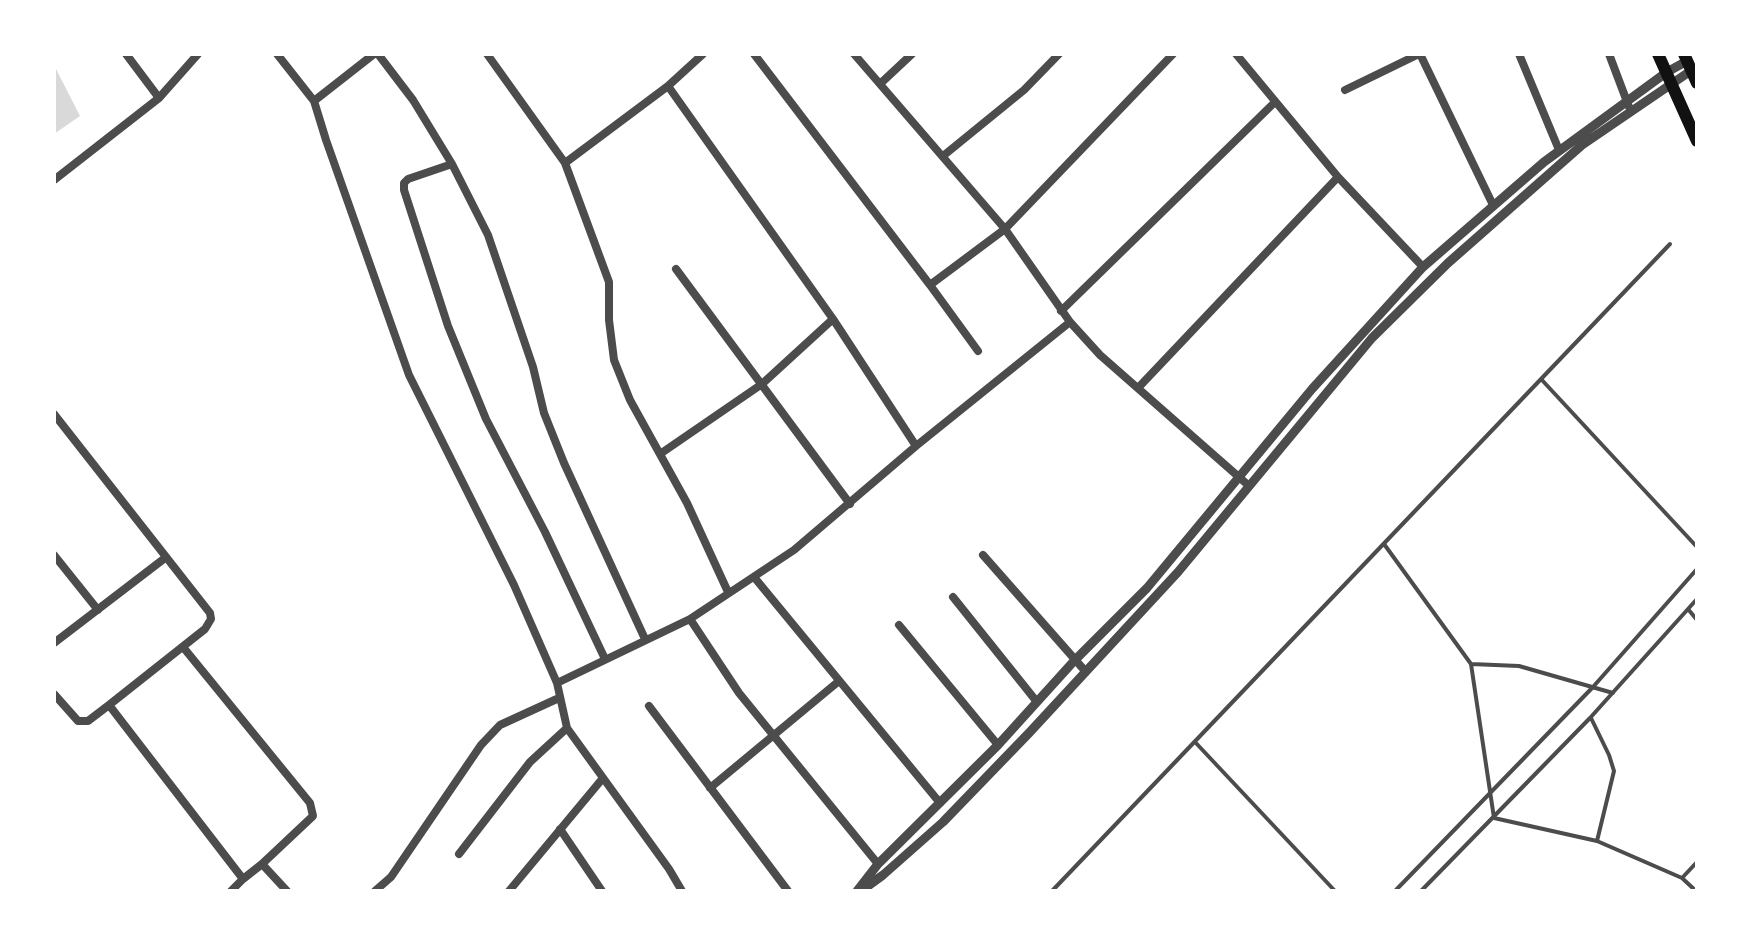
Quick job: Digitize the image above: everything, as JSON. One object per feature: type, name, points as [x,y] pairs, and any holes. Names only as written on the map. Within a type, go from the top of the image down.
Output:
[{"type":"main road","points":[[1658,54],[1697,141]]},
{"type":"street","points":[[126,54],[159,98]]},
{"type":"street","points":[[54,180],[159,98],[198,54]]},
{"type":"street","points":[[277,54],[314,101],[409,375],[514,585],[557,683],[567,728],[682,891]]},
{"type":"street","points":[[314,101],[376,54],[413,100],[452,164],[488,235],[533,367],[544,413],[645,639]]},
{"type":"street","points":[[487,54],[565,163],[609,282],[609,320],[614,360],[630,400],[687,503],[728,592]]},
{"type":"street","points":[[565,163],[668,86],[703,54]]},
{"type":"street","points":[[754,54],[978,351]]},
{"type":"street","points":[[854,54],[1005,229],[1061,311],[1100,355],[1248,485]]},
{"type":"street","points":[[881,83],[912,54]]},
{"type":"street","points":[[943,156],[1024,90],[1059,54]]},
{"type":"street","points":[[930,285],[1005,229],[1173,54]]},
{"type":"street","points":[[1236,54],[1338,177],[1423,267]]},
{"type":"street","points":[[1345,90],[1419,54],[1493,205]]},
{"type":"street","points":[[1519,54],[1559,150]]},
{"type":"street","points":[[1609,54],[1631,111]]},
{"type":"street","points":[[859,891],[878,864],[998,745],[1074,661],[1147,588],[1312,389],[1423,267],[1559,150],[1627,101],[1690,67]]},
{"type":"street","points":[[859,891],[883,875],[943,822],[1086,672],[1178,572],[1372,338],[1448,263],[1582,145],[1631,111],[1669,77]]},
{"type":"street","points":[[668,86],[833,319],[916,446]]},
{"type":"street","points":[[1061,311],[1275,102]]},
{"type":"street","points":[[452,164],[408,179],[404,190],[448,326],[486,419],[545,532],[605,659]]},
{"type":"street","points":[[1138,388],[1338,177]]},
{"type":"street","points":[[676,269],[850,504]]},
{"type":"street","points":[[660,454],[762,384],[833,319]]},
{"type":"street","points":[[557,683],[690,619],[794,550],[916,446],[1070,322]]},
{"type":"street","points":[[54,414],[210,613],[211,619],[205,629],[88,721],[78,721],[54,694]]},
{"type":"street","points":[[54,555],[98,610]]},
{"type":"street","points":[[983,555],[1086,672]]},
{"type":"street","points":[[54,643],[165,558]]},
{"type":"street","points":[[754,577],[940,803]]},
{"type":"street","points":[[953,597],[1037,702]]},
{"type":"street","points":[[690,619],[739,693],[878,864]]},
{"type":"street","points":[[899,625],[998,745]]},
{"type":"street","points":[[183,647],[310,803],[313,816],[231,891]]},
{"type":"street","points":[[710,788],[839,681]]},
{"type":"street","points":[[375,891],[391,877],[481,745],[500,725],[559,698]]},
{"type":"street","points":[[109,705],[243,879]]},
{"type":"street","points":[[649,706],[788,891]]},
{"type":"street","points":[[459,854],[530,762],[567,728]]},
{"type":"street","points":[[509,891],[603,778]]},
{"type":"street","points":[[560,829],[602,891]]},
{"type":"street","points":[[262,864],[287,891]]},
{"type":"lane","points":[[1052,891],[1670,244]]},
{"type":"lane","points":[[1540,379],[1697,547]]},
{"type":"lane","points":[[1384,544],[1471,664],[1494,818]]},
{"type":"lane","points":[[1395,891],[1593,687],[1697,569]]},
{"type":"lane","points":[[1421,891],[1590,718],[1697,599]]},
{"type":"lane","points":[[1688,609],[1697,620]]},
{"type":"lane","points":[[1471,664],[1519,666],[1613,693]]},
{"type":"lane","points":[[1590,718],[1614,771],[1597,841]]},
{"type":"lane","points":[[1195,742],[1335,891]]},
{"type":"lane","points":[[1494,818],[1597,841],[1682,878],[1696,891]]},
{"type":"lane","points":[[1682,878],[1697,862]]},
{"type":"shaded area","points":[[54,65],[80,116],[54,134]]}]
